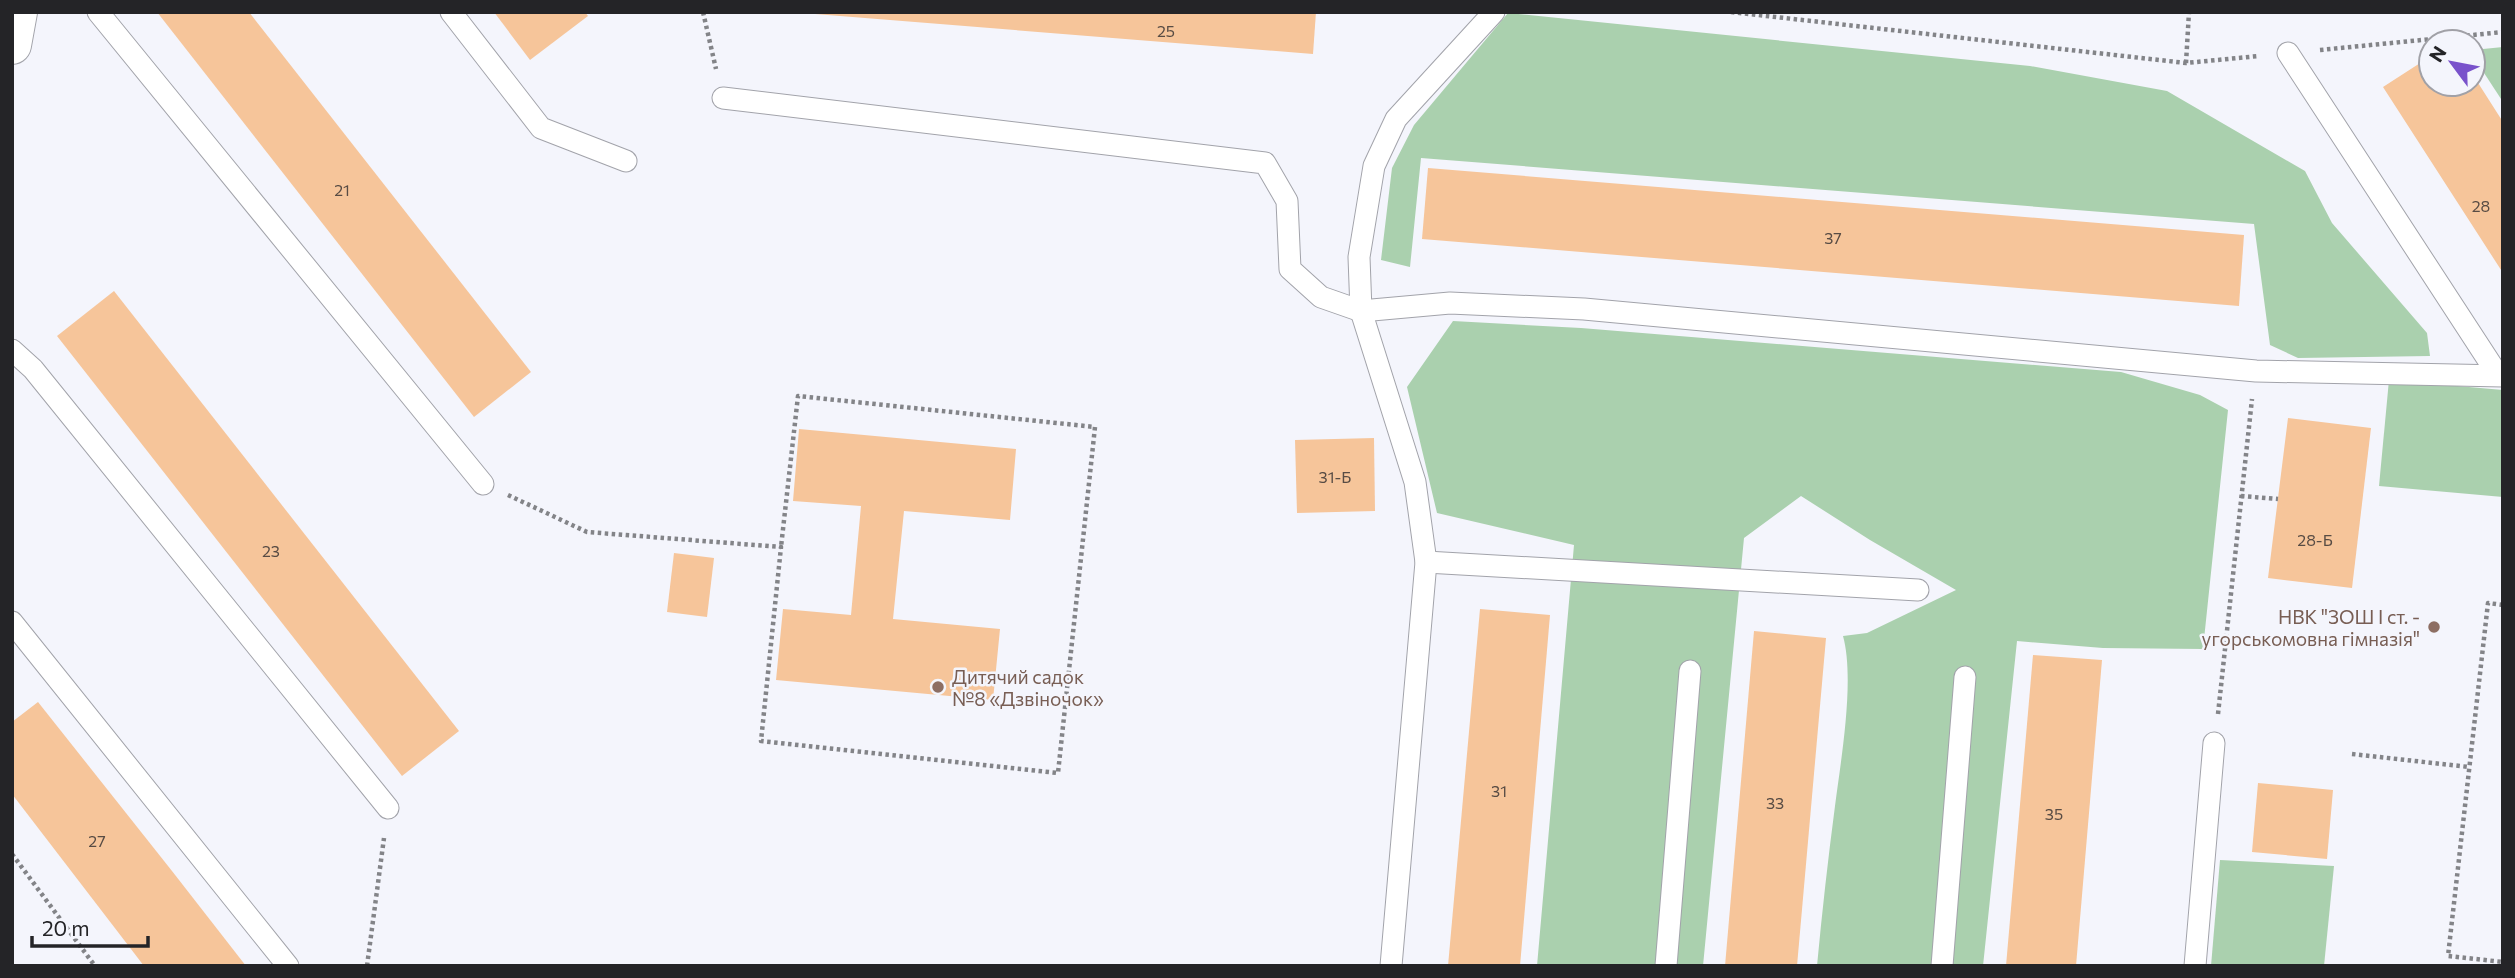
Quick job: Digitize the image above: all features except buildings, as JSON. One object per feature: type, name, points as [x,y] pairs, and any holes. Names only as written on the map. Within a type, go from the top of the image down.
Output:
[{"type":"street","points":[[12,45],[18,12]]},
{"type":"lane","points":[[98,12],[483,484]]},
{"type":"lane","points":[[452,12],[541,128],[626,161]]},
{"type":"lane","points":[[1391,966],[1426,562],[1415,482],[1361,311],[1359,257],[1374,166],[1396,120],[1494,12]]},
{"type":"lane","points":[[2288,53],[2500,376]]},
{"type":"lane","points":[[723,98],[1265,163],[1287,201],[1290,269],[1321,296],[1361,311],[1450,303],[1584,309],[2256,371],[2500,376]]},
{"type":"lane","points":[[12,350],[33,369],[388,808]]},
{"type":"lane","points":[[1426,562],[1918,590]]},
{"type":"lane","points":[[12,622],[289,966]]},
{"type":"lane","points":[[1666,966],[1690,671]]},
{"type":"lane","points":[[1942,966],[1965,677]]},
{"type":"lane","points":[[2196,966],[2214,743]]},
{"type":"path","points":[[703,12],[723,98]]},
{"type":"path","points":[[1731,12],[2186,63],[2503,32]]},
{"type":"path","points":[[2186,63],[2189,12]]},
{"type":"path","points":[[2214,743],[2256,371]]},
{"type":"path","points":[[798,396],[1095,427],[1058,773],[761,741],[781,547],[798,396]]},
{"type":"path","points":[[483,484],[587,532],[781,547]]},
{"type":"path","points":[[2241,496],[2278,499]]},
{"type":"path","points":[[2503,605],[2488,603],[2448,956],[2503,962]]},
{"type":"path","points":[[2352,754],[2469,768]]},
{"type":"path","points":[[367,966],[388,808]]},
{"type":"path","points":[[12,854],[95,966]]},
{"type":"green space","points":[[1508,13],[2030,66],[2167,91],[2305,171],[2332,223],[2427,333],[2430,356],[2298,358],[2270,345],[2254,224],[1421,158],[1410,267],[1381,260],[1392,168],[1414,125]]},
{"type":"green space","points":[[2503,47],[2503,102],[2487,77],[2487,49]]},
{"type":"green space","points":[[1453,321],[1581,328],[2121,372],[2200,395],[2228,410],[2203,649],[2103,648],[2017,641],[1983,966],[1817,966],[1846,720],[1848,675],[1843,636],[1867,633],[1956,590],[1801,496],[1744,538],[1703,966],[1537,966],[1574,545],[1437,513],[1407,387]]},
{"type":"green space","points":[[2389,380],[2503,390],[2503,497],[2379,486]]},
{"type":"green space","points":[[2220,860],[2334,866],[2324,966],[2211,966]]},
{"type":"place","name":"НВК \"ЗОШ І ст. - угорськомовна гімназія\"","points":[[2434,627]]},
{"type":"place","name":"Дитячий садок №8 «Дзвіночок»","points":[[938,687]]}]
